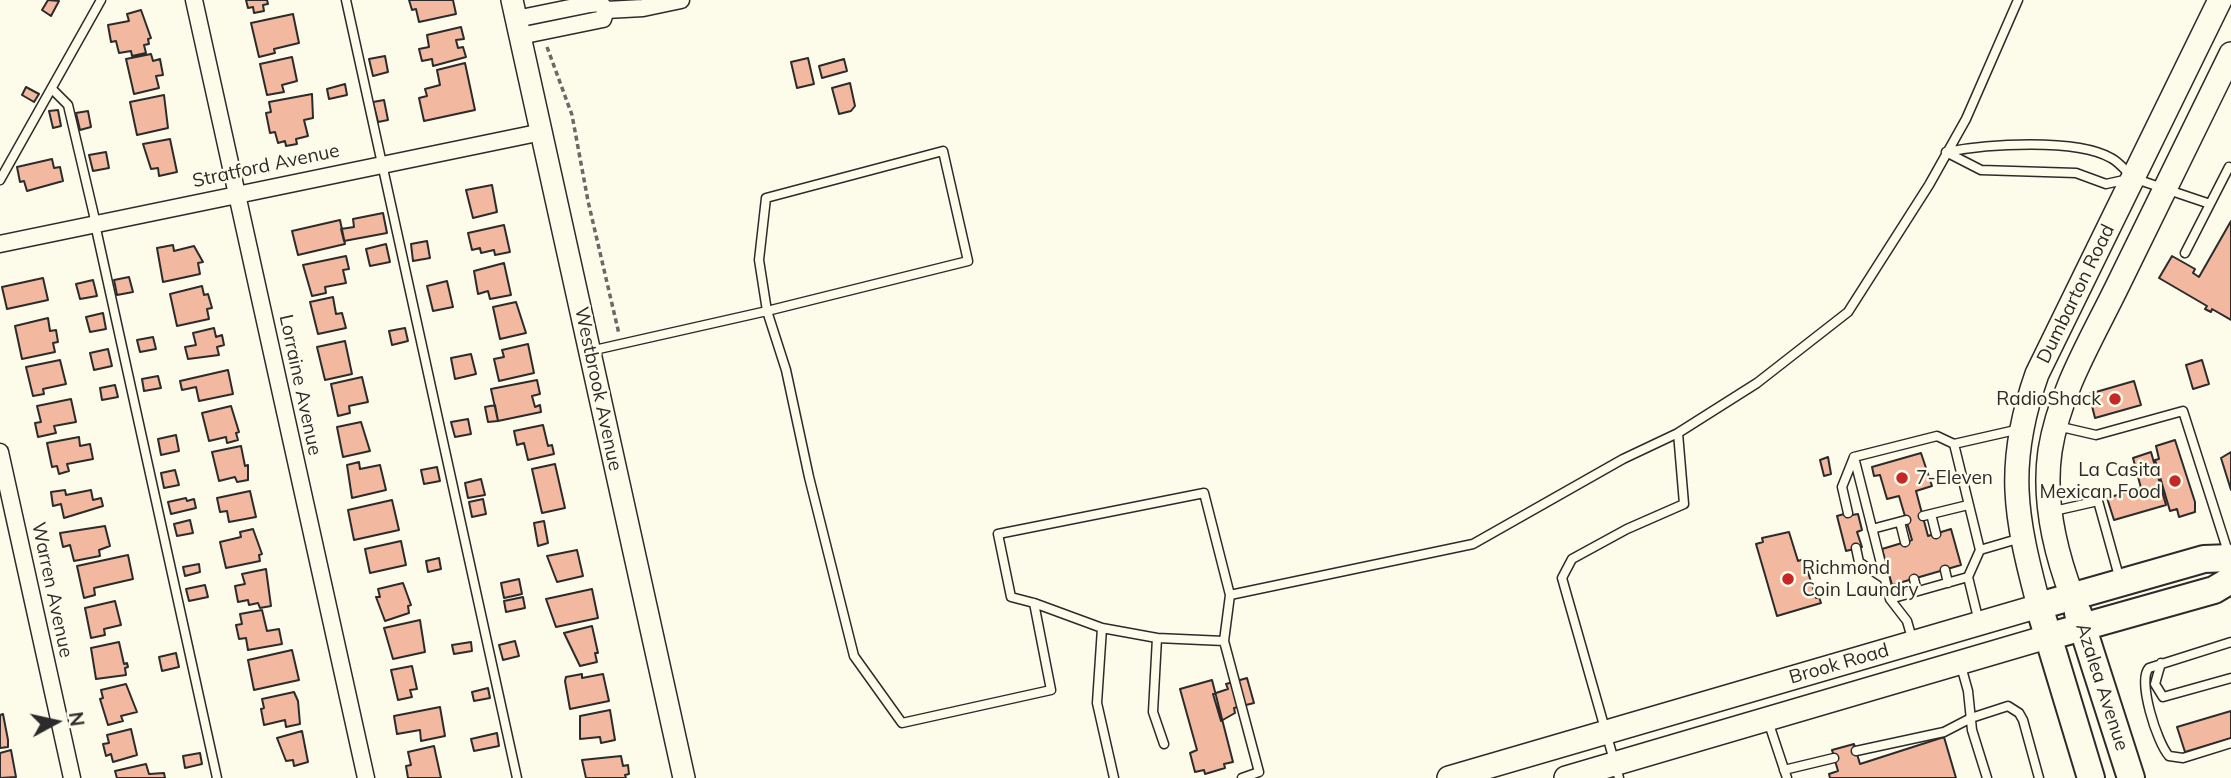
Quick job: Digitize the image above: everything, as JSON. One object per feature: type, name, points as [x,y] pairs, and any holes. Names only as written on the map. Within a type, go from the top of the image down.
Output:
[{"type":"main road","name":"Dumbarton Road","points":[[2039,606],[2022,538],[2015,493],[2020,429],[2037,374],[2220,0]]},
{"type":"main road","name":"Dumbarton Road","points":[[2072,596],[2060,560],[2050,511],[2048,473],[2055,425],[2079,364],[2166,187],[2225,80],[2231,54]]},
{"type":"main road","name":"Brook Road","points":[[1449,778],[2204,559],[2231,565],[2214,590],[1768,720],[1617,771],[1566,778]]},
{"type":"main road","name":"Azalea Avenue","points":[[2072,596],[2131,778]]},
{"type":"main road","name":"Azalea Avenue","points":[[2039,606],[2091,778]]},
{"type":"street","name":"Lorraine Avenue","points":[[194,0],[366,778]]},
{"type":"street","points":[[516,18],[590,4],[600,3],[606,10],[643,8],[681,0]]},
{"type":"street","name":"Westbrook Avenue","points":[[516,18],[684,778]]},
{"type":"street","name":"Stratford Avenue","points":[[0,244],[542,132]]},
{"type":"street","name":"Warren Avenue","points":[[0,452],[72,778]]},
{"type":"lane","points":[[0,180],[101,0]]},
{"type":"lane","points":[[346,0],[517,778]]},
{"type":"lane","points":[[1230,595],[1472,544],[1623,458],[1678,433],[1757,383],[1848,312],[1966,119],[2018,0]]},
{"type":"lane","points":[[52,89],[68,105],[217,778]]},
{"type":"lane","points":[[1946,152],[1984,145],[2078,149],[2112,158],[2133,178]]},
{"type":"lane","points":[[590,351],[767,311],[968,261],[943,151],[766,198],[759,260],[767,311],[786,370],[809,477],[854,656],[902,723],[1051,690],[1034,603]]},
{"type":"lane","points":[[1946,152],[1981,170],[2076,173],[2106,184],[2133,178],[2210,204]]},
{"type":"lane","points":[[2185,253],[2229,167]]},
{"type":"lane","points":[[2055,425],[2096,435],[2183,411],[2231,565]]},
{"type":"lane","points":[[1854,457],[1937,436],[1954,444],[2020,429]]},
{"type":"lane","points":[[1617,771],[1562,578],[1572,559],[1627,529],[1684,504],[1678,433]]},
{"type":"lane","points":[[1954,444],[1980,550],[1968,577],[1980,624]]},
{"type":"lane","points":[[1848,513],[1842,487],[1854,457]]},
{"type":"lane","points":[[1854,457],[1890,599],[1907,621],[1913,643]]},
{"type":"lane","points":[[1224,641],[1157,638],[1102,628],[1011,597],[998,534],[1204,492],[1230,595],[1224,641],[1259,772],[1242,778]]},
{"type":"lane","points":[[2050,511],[2098,502],[2121,583]]},
{"type":"lane","points":[[1936,534],[1927,515],[1968,505]]},
{"type":"lane","points":[[1872,529],[1903,521],[1905,542]]},
{"type":"lane","points":[[1980,550],[2022,538]]},
{"type":"lane","points":[[1856,548],[1859,562],[1885,579]]},
{"type":"lane","points":[[1945,570],[1948,583]]},
{"type":"lane","points":[[1890,599],[1968,577]]},
{"type":"lane","points":[[1913,579],[1917,592]]},
{"type":"lane","points":[[1102,628],[1097,703],[1114,778]]},
{"type":"lane","points":[[1157,638],[1153,712],[1164,744]]},
{"type":"lane","points":[[2231,642],[2149,668],[2143,680],[2164,751],[2175,758],[2183,758],[2231,743]]},
{"type":"lane","points":[[1960,663],[1987,778]]},
{"type":"lane","points":[[2161,663],[2155,684],[2163,697],[2231,678]]},
{"type":"lane","points":[[1856,751],[1944,732],[1998,707],[2008,706],[2014,709],[2026,730],[2039,778]]},
{"type":"lane","points":[[1768,720],[1785,774],[1834,758]]},
{"type":"path","points":[[545,45],[572,115],[588,201],[618,327]]},
{"type":"building","points":[[48,0],[59,1],[51,16],[42,10]]},
{"type":"building","points":[[246,0],[267,0],[268,4],[263,5],[264,11],[254,13],[253,7],[248,8]]},
{"type":"building","points":[[409,0],[453,0],[456,14],[419,22],[416,9],[412,10]]},
{"type":"building","points":[[141,10],[151,38],[148,39],[149,44],[144,45],[146,53],[132,56],[131,51],[119,53],[116,41],[111,42],[108,25],[129,21],[127,14]]},
{"type":"building","points":[[293,14],[299,43],[274,49],[275,53],[259,57],[251,23]]},
{"type":"building","points":[[461,27],[464,39],[456,40],[458,48],[463,47],[466,57],[433,66],[432,59],[422,61],[419,49],[429,47],[427,35]]},
{"type":"building","points":[[151,54],[153,61],[160,59],[163,75],[156,76],[159,88],[134,94],[126,59]]},
{"type":"building","points":[[385,56],[388,72],[373,76],[369,59]]},
{"type":"building","points":[[292,57],[297,81],[282,85],[284,92],[267,95],[260,64]]},
{"type":"building","points":[[808,58],[814,84],[797,88],[791,62]]},
{"type":"building","points":[[844,59],[847,71],[822,78],[819,66]]},
{"type":"building","points":[[465,63],[475,110],[424,121],[419,98],[427,96],[425,89],[440,85],[437,70]]},
{"type":"building","points":[[850,83],[855,106],[851,111],[839,114],[832,88]]},
{"type":"building","points":[[345,84],[347,95],[329,99],[327,89]]},
{"type":"building","points":[[26,87],[39,94],[34,102],[22,95]]},
{"type":"building","points":[[312,94],[313,118],[304,120],[308,136],[296,139],[297,144],[286,146],[285,141],[278,143],[275,132],[270,133],[266,113],[271,112],[269,102]]},
{"type":"building","points":[[164,95],[168,128],[137,135],[130,102]]},
{"type":"building","points":[[384,100],[388,120],[378,122],[373,102]]},
{"type":"building","points":[[58,110],[61,126],[53,128],[49,111]]},
{"type":"building","points":[[88,111],[91,127],[80,130],[76,113]]},
{"type":"building","points":[[170,139],[177,172],[159,176],[158,168],[151,169],[143,144]]},
{"type":"building","points":[[106,152],[109,168],[93,171],[89,155]]},
{"type":"building","points":[[52,159],[54,168],[60,167],[63,181],[27,191],[24,181],[20,182],[17,167]]},
{"type":"building","points":[[492,185],[497,212],[473,218],[466,190]]},
{"type":"building","points":[[383,213],[387,233],[344,241],[341,229],[354,227],[353,219]]},
{"type":"building","points":[[340,220],[345,244],[298,255],[292,231]]},
{"type":"building","points":[[2231,221],[2231,320],[2212,309],[2211,312],[2205,309],[2207,306],[2159,278],[2172,256],[2195,269],[2193,273],[2199,277]]},
{"type":"building","points":[[504,225],[510,252],[495,255],[494,250],[481,253],[480,248],[472,250],[468,233]]},
{"type":"building","points":[[427,241],[430,258],[413,261],[411,244]]},
{"type":"building","points":[[386,244],[390,262],[370,266],[366,249]]},
{"type":"building","points":[[173,245],[174,251],[194,246],[203,262],[198,263],[200,274],[163,282],[157,248]]},
{"type":"building","points":[[346,256],[349,269],[343,270],[346,283],[325,287],[326,293],[312,296],[303,265]]},
{"type":"building","points":[[504,263],[511,295],[490,299],[488,291],[478,294],[474,271]]},
{"type":"building","points":[[129,277],[133,292],[117,295],[114,280]]},
{"type":"building","points":[[43,278],[48,300],[7,309],[2,287]]},
{"type":"building","points":[[93,280],[97,296],[80,299],[76,284]]},
{"type":"building","points":[[447,281],[453,307],[433,311],[427,286]]},
{"type":"building","points":[[202,286],[204,295],[208,294],[212,308],[207,309],[209,319],[177,326],[170,294]]},
{"type":"building","points":[[333,297],[336,314],[342,313],[346,328],[318,334],[310,302]]},
{"type":"building","points":[[516,302],[526,333],[500,339],[493,307]]},
{"type":"building","points":[[103,313],[106,329],[90,332],[86,317]]},
{"type":"building","points":[[48,318],[50,331],[56,330],[58,342],[53,343],[55,352],[22,359],[15,326]]},
{"type":"building","points":[[214,328],[216,337],[222,335],[224,345],[217,347],[219,355],[188,359],[185,347],[196,345],[193,333]]},
{"type":"building","points":[[405,328],[408,341],[392,345],[389,331]]},
{"type":"building","points":[[153,337],[156,349],[140,352],[137,340]]},
{"type":"building","points":[[345,341],[352,374],[325,380],[317,347]]},
{"type":"building","points":[[528,344],[534,373],[499,381],[494,359],[504,357],[502,350]]},
{"type":"building","points":[[108,349],[112,366],[94,370],[90,353]]},
{"type":"building","points":[[471,354],[476,374],[455,379],[451,358]]},
{"type":"building","points":[[60,360],[66,384],[43,389],[44,394],[33,396],[26,367]]},
{"type":"building","points":[[2202,360],[2209,384],[2193,389],[2186,365]]},
{"type":"building","points":[[228,370],[233,394],[199,401],[196,387],[182,390],[180,381]]},
{"type":"building","points":[[158,376],[161,388],[144,391],[142,379]]},
{"type":"building","points":[[362,377],[368,402],[349,406],[350,413],[338,416],[331,384]]},
{"type":"building","points":[[537,380],[540,394],[532,396],[535,407],[540,405],[541,412],[498,421],[491,389]]},
{"type":"building","name":"RadioShack","points":[[2134,381],[2141,405],[2095,418],[2089,394]]},
{"type":"building","points":[[115,385],[118,397],[102,400],[100,388]]},
{"type":"building","points":[[71,399],[76,422],[54,426],[56,433],[38,437],[35,423],[41,422],[37,406]]},
{"type":"building","points":[[495,405],[498,421],[488,422],[485,407]]},
{"type":"building","points":[[231,406],[239,432],[236,433],[238,440],[227,443],[226,437],[209,441],[202,413]]},
{"type":"building","points":[[468,419],[471,434],[455,437],[451,422]]},
{"type":"building","points":[[361,422],[370,451],[343,457],[337,427]]},
{"type":"building","points":[[543,425],[548,446],[552,445],[554,454],[528,460],[524,443],[517,445],[514,431]]},
{"type":"building","points":[[176,435],[179,451],[161,455],[158,439]]},
{"type":"building","points":[[79,437],[80,446],[90,444],[93,459],[67,464],[69,471],[59,474],[57,466],[52,467],[47,443]]},
{"type":"building","name":"La Casita Mexican Food","points":[[2175,440],[2195,502],[2195,512],[2179,517],[2177,509],[2170,511],[2155,460],[2159,459],[2156,446]]},
{"type":"building","points":[[241,446],[245,466],[248,465],[248,480],[237,482],[235,477],[219,481],[212,452]]},
{"type":"building","points":[[2151,452],[2166,505],[2114,520],[2107,498],[2141,488],[2133,458]]},
{"type":"building","points":[[2231,452],[2231,490],[2221,458]]},
{"type":"building","points":[[1921,453],[1932,486],[1916,491],[1928,536],[1951,529],[1961,565],[1892,585],[1882,549],[1912,540],[1899,496],[1887,499],[1880,475],[1874,476],[1872,467]]},
{"type":"building","points":[[1828,457],[1831,474],[1824,476],[1820,460]]},
{"type":"building","points":[[359,462],[360,469],[380,465],[386,490],[352,498],[347,465]]},
{"type":"building","points":[[555,464],[565,508],[542,513],[532,469]]},
{"type":"building","points":[[437,467],[440,481],[424,484],[421,470]]},
{"type":"building","points":[[175,470],[179,485],[164,488],[161,473]]},
{"type":"building","points":[[481,479],[485,495],[468,498],[465,483]]},
{"type":"building","points":[[65,490],[66,495],[91,490],[93,500],[101,498],[103,506],[64,518],[61,504],[53,506],[51,492]]},
{"type":"building","points":[[250,491],[256,517],[229,522],[227,511],[220,512],[217,498]]},
{"type":"building","points":[[186,498],[187,501],[194,499],[196,508],[171,514],[168,502]]},
{"type":"building","points":[[483,499],[486,514],[472,517],[469,502]]},
{"type":"building","points":[[392,500],[399,530],[354,540],[348,510]]},
{"type":"building","points":[[1851,512],[1852,515],[1858,514],[1862,530],[1857,532],[1862,547],[1846,551],[1837,516]]},
{"type":"building","points":[[190,520],[193,533],[177,536],[174,524]]},
{"type":"building","points":[[544,521],[548,543],[538,546],[534,523]]},
{"type":"building","points":[[105,526],[110,546],[99,550],[100,556],[74,561],[70,545],[63,547],[60,533]]},
{"type":"building","points":[[253,529],[262,554],[259,555],[260,561],[226,568],[220,542],[241,537],[240,532]]},
{"type":"building","name":"Richmond Coin Laundry","points":[[1789,532],[1798,561],[1804,559],[1816,598],[1819,597],[1821,603],[1777,616],[1756,544],[1763,542],[1762,538]]},
{"type":"building","points":[[401,541],[406,565],[370,573],[365,549]]},
{"type":"building","points":[[577,550],[583,576],[557,582],[547,556]]},
{"type":"building","points":[[128,555],[133,579],[94,588],[95,595],[84,598],[77,566]]},
{"type":"building","points":[[439,558],[441,569],[428,572],[426,561]]},
{"type":"building","points":[[199,564],[200,572],[185,576],[183,567]]},
{"type":"building","points":[[266,569],[271,606],[260,608],[258,603],[249,605],[248,600],[238,602],[235,586],[245,584],[242,574]]},
{"type":"building","points":[[519,579],[522,594],[504,598],[501,583]]},
{"type":"building","points":[[403,583],[411,605],[408,606],[409,613],[385,621],[376,597],[380,597],[378,589]]},
{"type":"building","points":[[205,585],[208,597],[189,601],[186,589]]},
{"type":"building","points":[[592,589],[598,618],[556,627],[546,599]]},
{"type":"building","points":[[523,597],[525,608],[506,612],[504,601]]},
{"type":"building","points":[[115,601],[121,625],[104,629],[105,635],[91,638],[85,608]]},
{"type":"building","points":[[262,610],[267,631],[279,629],[282,644],[248,650],[246,638],[239,639],[236,625],[242,624],[240,614]]},
{"type":"building","points":[[420,620],[425,652],[393,659],[384,628]]},
{"type":"building","points":[[592,626],[598,653],[595,653],[597,662],[580,666],[564,633]]},
{"type":"building","points":[[515,641],[519,656],[503,660],[499,645]]},
{"type":"building","points":[[119,642],[124,664],[127,663],[128,667],[125,668],[126,675],[96,679],[91,648]]},
{"type":"building","points":[[471,642],[472,651],[454,654],[452,645]]},
{"type":"building","points":[[292,650],[299,680],[254,690],[248,660]]},
{"type":"building","points":[[176,653],[179,667],[162,671],[159,657]]},
{"type":"building","points":[[412,666],[417,689],[410,690],[412,697],[398,700],[391,670]]},
{"type":"building","points":[[582,674],[582,678],[603,674],[609,701],[570,709],[566,677]]},
{"type":"building","points":[[1247,678],[1254,703],[1234,708],[1235,713],[1221,721],[1213,694],[1228,689],[1226,684]]},
{"type":"building","points":[[1212,680],[1233,762],[1224,764],[1225,768],[1205,774],[1204,770],[1195,772],[1190,753],[1197,750],[1180,689]]},
{"type":"building","points":[[126,684],[137,712],[121,716],[123,721],[108,725],[100,699],[103,698],[101,690]]},
{"type":"building","points":[[488,688],[490,698],[474,701],[472,692]]},
{"type":"building","points":[[294,692],[298,701],[300,724],[286,727],[285,720],[264,725],[262,699]]},
{"type":"building","points":[[440,707],[445,736],[421,741],[420,730],[397,734],[394,716]]},
{"type":"building","points":[[610,710],[615,740],[601,743],[600,737],[580,739],[580,716]]},
{"type":"building","points":[[2231,711],[2231,738],[2185,752],[2177,727]]},
{"type":"building","points":[[3,714],[8,747],[0,748],[0,715]]},
{"type":"building","points":[[131,729],[137,755],[113,762],[111,754],[106,756],[103,744],[109,743],[107,735]]},
{"type":"building","points":[[302,731],[308,762],[294,766],[293,760],[286,761],[277,738]]},
{"type":"building","points":[[497,733],[499,746],[474,751],[471,739]]},
{"type":"building","points":[[1944,737],[1956,778],[1830,778],[1829,774],[1838,771],[1832,750],[1854,744],[1860,764]]},
{"type":"building","points":[[434,746],[441,778],[408,778],[406,766],[411,765],[408,752]]},
{"type":"building","points":[[11,750],[16,777],[0,778],[0,753]]},
{"type":"building","points":[[200,753],[202,764],[185,768],[183,756]]},
{"type":"building","points":[[621,756],[623,766],[628,765],[629,774],[625,775],[626,778],[586,778],[582,760]]},
{"type":"building","points":[[146,764],[149,774],[164,773],[165,778],[117,778],[115,771]]},
{"type":"place","name":"RadioShack","points":[[2115,399]]},
{"type":"place","name":"7-Eleven","points":[[1902,478]]},
{"type":"place","name":"La Casita Mexican Food","points":[[2175,481]]},
{"type":"place","name":"Richmond Coin Laundry","points":[[1788,579]]}]
